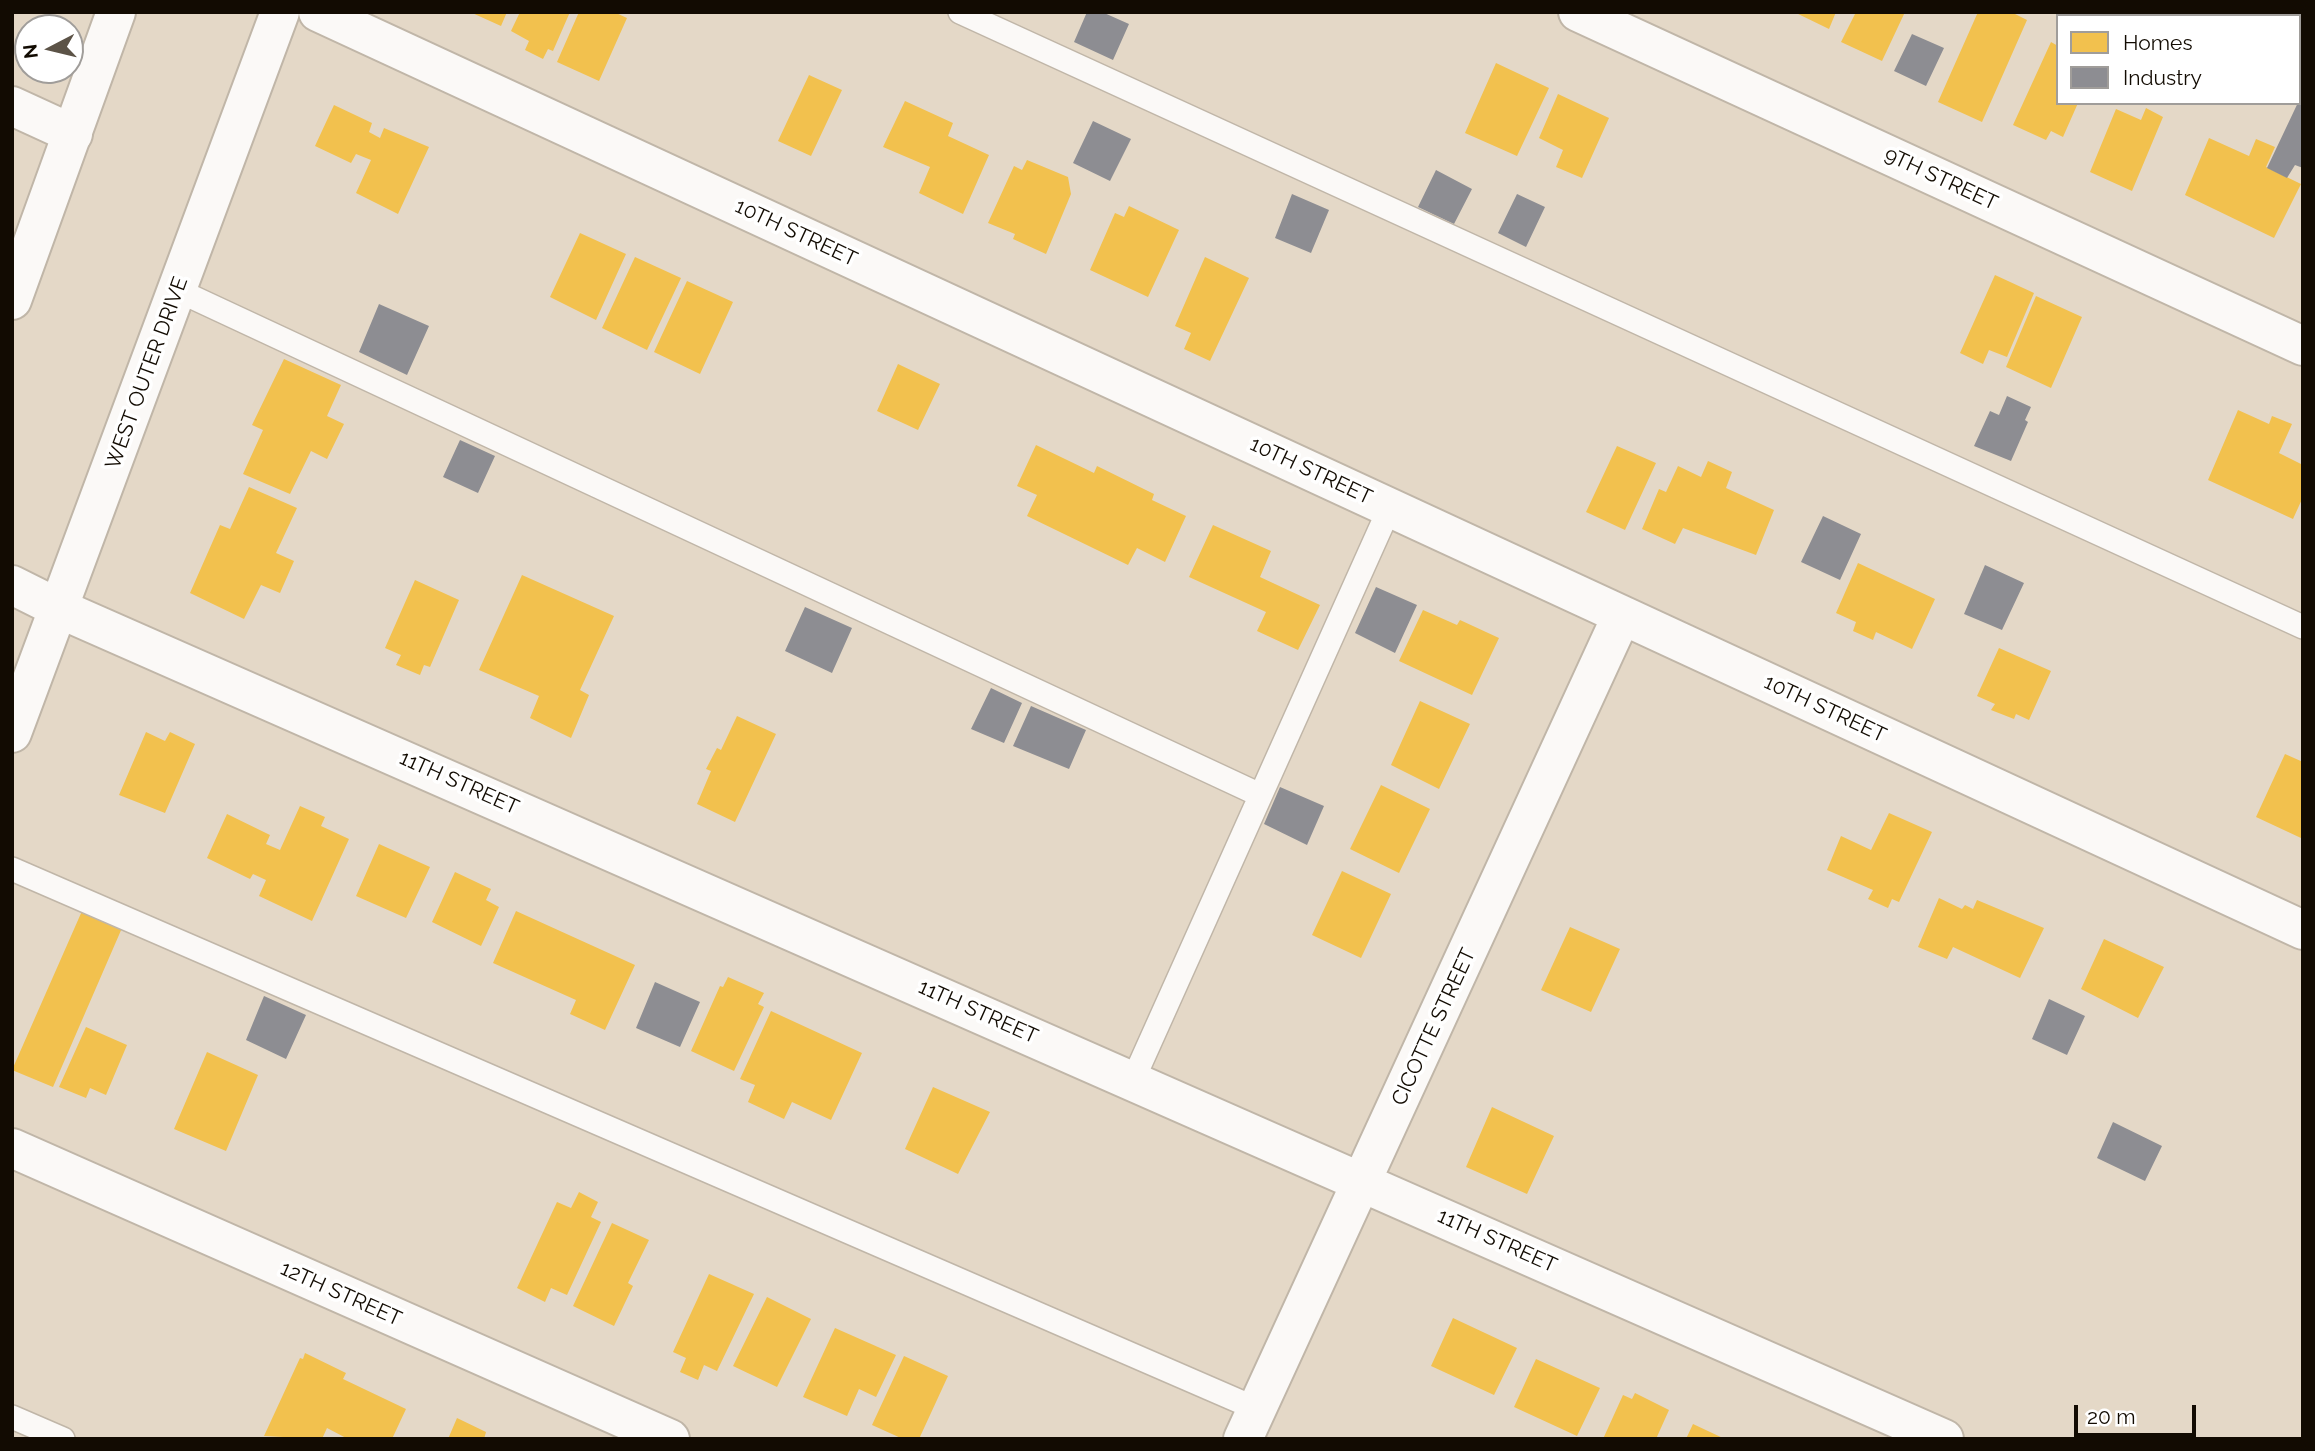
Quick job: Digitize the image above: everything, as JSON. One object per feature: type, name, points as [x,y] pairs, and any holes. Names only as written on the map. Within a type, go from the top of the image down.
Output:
[{"type":"street","points":[[12,300],[117,12]]},
{"type":"street","name":"WEST OUTER DRIVE","points":[[12,733],[280,12]]},
{"type":"street","name":"10TH STREET","points":[[318,12],[2303,930]]},
{"type":"street","name":"9TH STREET","points":[[1578,12],[2303,346]]},
{"type":"street","points":[[12,106],[73,134]]},
{"type":"street","name":"11TH STREET","points":[[12,585],[60,609],[1944,1439]]},
{"type":"street","name":"CICOTTE STREET","points":[[1250,1424],[1622,615]]},
{"type":"street","name":"12TH STREET","points":[[12,1149],[670,1439]]},
{"type":"lane","points":[[961,12],[2300,619]]},
{"type":"lane","points":[[177,290],[1260,795]]},
{"type":"lane","points":[[1133,1080],[1390,508]]},
{"type":"lane","points":[[12,869],[1250,1424]]},
{"type":"lane","points":[[12,1417],[63,1439]]},
{"type":"building: Homes","points":[[470,12],[507,12],[501,26]]},
{"type":"building: Homes","points":[[520,12],[570,12],[553,51],[548,49],[543,59],[525,50],[529,41],[511,31]]},
{"type":"building: Homes","points":[[579,12],[614,12],[627,18],[599,81],[557,62]]},
{"type":"building: Homes","points":[[1794,12],[1836,12],[1829,29]]},
{"type":"building: Homes","points":[[1856,12],[1905,12],[1882,61],[1841,42]]},
{"type":"building: Homes","points":[[1978,12],[2011,12],[2027,20],[1982,122],[1938,102]]},
{"type":"building: Homes","points":[[2051,42],[2056,45],[2056,105],[2077,105],[2063,137],[2051,131],[2046,140],[2013,125]]},
{"type":"building: Homes","points":[[1496,63],[1549,88],[1517,156],[1465,133]]},
{"type":"building: Homes","points":[[809,75],[842,90],[811,156],[778,141]]},
{"type":"building: Homes","points":[[1558,94],[1609,118],[1582,178],[1556,167],[1563,150],[1539,138]]},
{"type":"building: Homes","points":[[905,101],[953,123],[948,136],[989,155],[963,214],[919,193],[930,167],[883,147]]},
{"type":"building: Homes","points":[[334,105],[372,123],[369,132],[380,138],[384,128],[429,147],[398,214],[356,193],[371,160],[356,154],[351,163],[315,146]]},
{"type":"building: Homes","points":[[2146,108],[2163,117],[2132,191],[2090,172],[2116,109],[2141,120]]},
{"type":"building: Homes","points":[[2209,138],[2249,156],[2256,139],[2275,147],[2266,167],[2301,184],[2274,238],[2185,195]]},
{"type":"building: Homes","points":[[1027,160],[1068,177],[1071,194],[1046,254],[1013,239],[1015,234],[988,223],[1014,166],[1022,170]]},
{"type":"building: Homes","points":[[1129,206],[1179,230],[1148,297],[1090,270],[1115,213],[1124,217]]},
{"type":"building: Homes","points":[[580,233],[626,254],[596,320],[550,297]]},
{"type":"building: Homes","points":[[635,257],[681,278],[647,350],[602,328]]},
{"type":"building: Homes","points":[[1205,257],[1249,278],[1210,361],[1184,349],[1191,333],[1175,326]]},
{"type":"building: Homes","points":[[1995,275],[2034,293],[2007,357],[1989,350],[1983,364],[1960,353]]},
{"type":"building: Homes","points":[[687,281],[733,302],[700,374],[654,352]]},
{"type":"building: Homes","points":[[2036,296],[2082,317],[2051,388],[2006,367]]},
{"type":"building: Homes","points":[[284,359],[341,385],[327,416],[344,424],[327,459],[311,451],[290,494],[243,474],[263,430],[252,425]]},
{"type":"building: Homes","points":[[898,364],[940,384],[918,430],[877,411]]},
{"type":"building: Homes","points":[[2238,410],[2269,424],[2272,416],[2292,424],[2279,453],[2303,465],[2303,497],[2293,519],[2208,480]]},
{"type":"building: Homes","points":[[1036,445],[1094,473],[1097,466],[1154,494],[1152,500],[1186,516],[1165,562],[1137,548],[1128,565],[1027,516],[1037,495],[1017,486]]},
{"type":"building: Homes","points":[[1617,446],[1656,463],[1625,530],[1586,512]]},
{"type":"building: Homes","points":[[1708,461],[1732,472],[1726,488],[1774,510],[1756,555],[1683,528],[1675,544],[1642,529],[1659,489],[1666,492],[1678,466],[1701,477]]},
{"type":"building: Homes","points":[[249,487],[297,508],[276,553],[294,561],[280,593],[261,585],[244,619],[190,593],[220,525],[230,529]]},
{"type":"building: Homes","points":[[1213,525],[1271,551],[1260,577],[1320,605],[1298,650],[1257,631],[1266,612],[1189,577]]},
{"type":"building: Homes","points":[[1858,563],[1935,599],[1912,649],[1876,632],[1873,640],[1853,631],[1856,622],[1836,613]]},
{"type":"building: Homes","points":[[522,575],[614,616],[580,690],[589,695],[571,738],[530,718],[539,696],[479,670]]},
{"type":"building: Homes","points":[[415,580],[459,600],[430,667],[424,665],[420,675],[396,665],[401,655],[385,648]]},
{"type":"building: Homes","points":[[1423,610],[1457,625],[1460,620],[1499,638],[1472,695],[1399,661]]},
{"type":"building: Homes","points":[[1999,648],[2051,671],[2029,720],[2016,714],[2014,719],[1991,710],[1995,704],[1977,696]]},
{"type":"building: Homes","points":[[1420,701],[1470,724],[1439,789],[1391,765]]},
{"type":"building: Homes","points":[[737,716],[776,734],[735,822],[697,804],[711,771],[706,769],[717,748],[721,750]]},
{"type":"building: Homes","points":[[146,732],[165,741],[170,732],[195,744],[165,813],[119,795]]},
{"type":"building: Homes","points":[[2285,754],[2303,762],[2301,838],[2256,817]]},
{"type":"building: Homes","points":[[1381,785],[1430,809],[1399,873],[1350,849]]},
{"type":"building: Homes","points":[[300,806],[325,817],[321,826],[349,839],[312,921],[259,896],[266,880],[253,874],[250,879],[207,858],[227,814],[270,835],[266,844],[280,850]]},
{"type":"building: Homes","points":[[1889,813],[1932,832],[1899,902],[1892,899],[1888,908],[1868,899],[1873,890],[1827,870],[1841,836],[1871,850]]},
{"type":"building: Homes","points":[[379,844],[430,867],[406,918],[356,896]]},
{"type":"building: Homes","points":[[1342,871],[1391,894],[1361,958],[1312,935]]},
{"type":"building: Homes","points":[[455,872],[491,889],[486,900],[499,907],[481,946],[432,922]]},
{"type":"building: Homes","points":[[1939,898],[1962,909],[1965,905],[1973,909],[1977,900],[2044,928],[2020,978],[1953,947],[1947,959],[1918,947]]},
{"type":"building: Homes","points":[[82,911],[122,928],[53,1087],[12,1070]]},
{"type":"building: Homes","points":[[516,911],[635,965],[605,1030],[570,1014],[576,1000],[493,963]]},
{"type":"building: Homes","points":[[1570,927],[1620,949],[1591,1012],[1541,990]]},
{"type":"building: Homes","points":[[2104,939],[2164,967],[2138,1018],[2081,989]]},
{"type":"building: Homes","points":[[728,977],[764,993],[758,1004],[764,1007],[734,1071],[691,1051],[720,986],[723,987]]},
{"type":"building: Homes","points":[[771,1011],[862,1053],[831,1120],[792,1102],[784,1119],[748,1102],[755,1085],[740,1079]]},
{"type":"building: Homes","points":[[86,1027],[127,1045],[106,1095],[90,1088],[86,1098],[59,1087]]},
{"type":"building: Homes","points":[[207,1052],[258,1075],[226,1151],[174,1129]]},
{"type":"building: Homes","points":[[933,1087],[990,1112],[958,1174],[905,1149]]},
{"type":"building: Homes","points":[[1492,1107],[1554,1136],[1527,1194],[1466,1167]]},
{"type":"building: Homes","points":[[579,1192],[598,1202],[591,1217],[601,1222],[567,1295],[551,1288],[545,1302],[517,1288],[557,1202],[571,1208]]},
{"type":"building: Homes","points":[[612,1223],[649,1240],[628,1283],[633,1286],[614,1326],[573,1306]]},
{"type":"building: Homes","points":[[709,1274],[754,1294],[717,1371],[704,1365],[698,1380],[680,1372],[686,1358],[673,1352]]},
{"type":"building: Homes","points":[[767,1297],[811,1319],[777,1387],[733,1366]]},
{"type":"building: Homes","points":[[1453,1318],[1517,1348],[1494,1395],[1431,1366]]},
{"type":"building: Homes","points":[[835,1328],[896,1355],[876,1397],[859,1389],[847,1416],[803,1397]]},
{"type":"building: Homes","points":[[305,1353],[346,1373],[343,1379],[406,1409],[392,1439],[348,1439],[327,1428],[322,1439],[264,1436],[300,1358],[303,1359]]},
{"type":"building: Homes","points":[[904,1356],[948,1376],[919,1439],[903,1439],[872,1425]]},
{"type":"building: Homes","points":[[1536,1359],[1600,1388],[1577,1436],[1514,1407]]},
{"type":"building: Homes","points":[[1635,1393],[1669,1410],[1656,1439],[1603,1439],[1623,1395],[1632,1399]]},
{"type":"building: Homes","points":[[457,1418],[486,1432],[484,1439],[448,1439]]},
{"type":"building: Homes","points":[[1693,1424],[1725,1439],[1686,1439]]},
{"type":"building: Industry","points":[[1087,12],[1102,12],[1129,24],[1113,60],[1074,42]]},
{"type":"building: Industry","points":[[2071,12],[2134,12],[2133,14]]},
{"type":"building: Industry","points":[[1912,34],[1944,48],[1926,86],[1894,71]]},
{"type":"building: Industry","points":[[2303,92],[2303,168],[2295,165],[2287,178],[2267,168],[2297,105],[2301,105]]},
{"type":"building: Industry","points":[[1093,121],[1131,139],[1110,181],[1073,163]]},
{"type":"building: Industry","points":[[1436,170],[1472,189],[1454,224],[1418,207]]},
{"type":"building: Industry","points":[[1292,194],[1329,210],[1311,253],[1275,238]]},
{"type":"building: Industry","points":[[1517,194],[1545,207],[1526,247],[1498,233]]},
{"type":"building: Industry","points":[[379,304],[429,326],[407,375],[359,352]]},
{"type":"building: Industry","points":[[2007,396],[2031,407],[2025,420],[2028,422],[2011,461],[1974,446],[1990,411],[1999,415]]},
{"type":"building: Industry","points":[[460,440],[495,456],[478,493],[443,477]]},
{"type":"building: Industry","points":[[1823,516],[1861,534],[1840,580],[1801,562]]},
{"type":"building: Industry","points":[[1985,565],[2024,583],[2002,630],[1964,614]]},
{"type":"building: Industry","points":[[1376,587],[1417,605],[1395,653],[1355,633]]},
{"type":"building: Industry","points":[[805,607],[852,628],[832,673],[785,651]]},
{"type":"building: Industry","points":[[991,688],[1022,703],[1004,743],[971,729]]},
{"type":"building: Industry","points":[[1031,706],[1086,730],[1069,769],[1013,746]]},
{"type":"building: Industry","points":[[1280,787],[1324,806],[1307,845],[1264,824]]},
{"type":"building: Industry","points":[[655,982],[700,1002],[680,1047],[636,1028]]},
{"type":"building: Industry","points":[[264,996],[306,1015],[286,1059],[246,1040]]},
{"type":"building: Industry","points":[[2049,999],[2085,1016],[2067,1055],[2032,1039]]},
{"type":"building: Industry","points":[[2113,1122],[2162,1146],[2145,1181],[2097,1158]]}]
